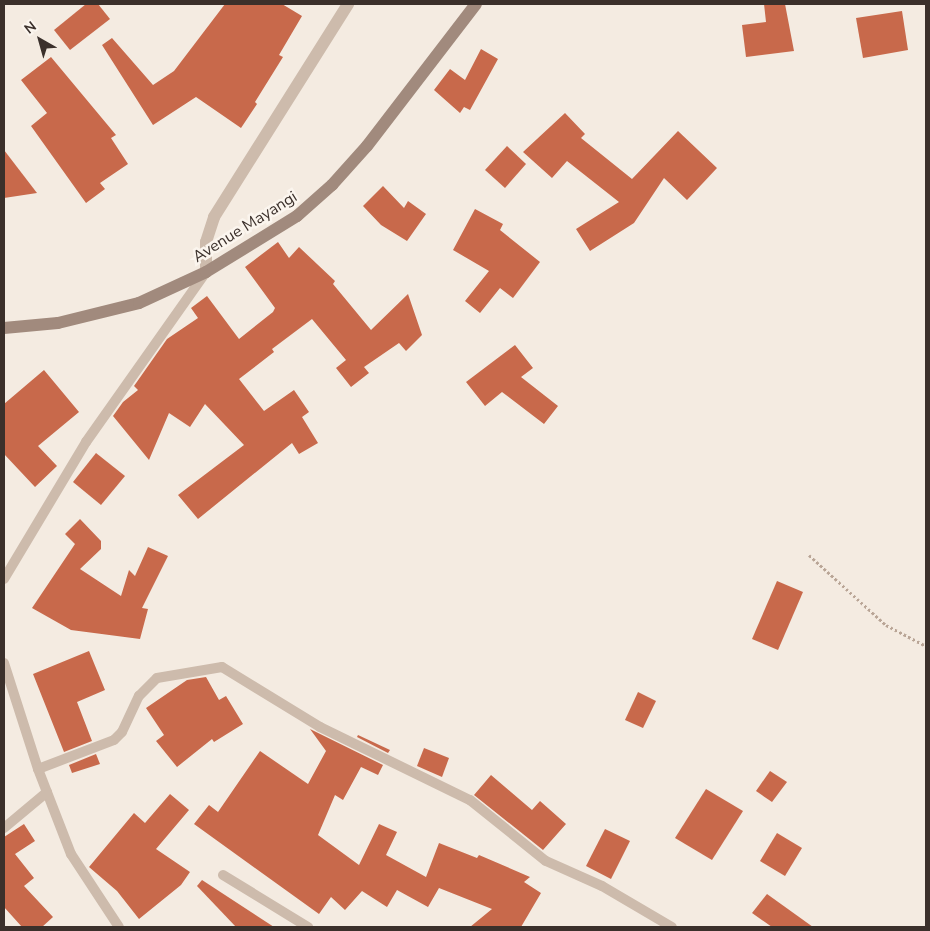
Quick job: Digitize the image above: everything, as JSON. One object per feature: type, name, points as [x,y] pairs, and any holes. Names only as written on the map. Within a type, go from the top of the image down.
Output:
[{"type":"street","points":[[206,272],[206,242],[214,218],[348,4]]},
{"type":"street","name":"Avenue Mayangi","points":[[4,328],[58,322],[139,303],[206,272],[297,216],[332,185],[366,146],[476,4]]},
{"type":"lane","points":[[4,579],[86,442],[206,272]]},
{"type":"lane","points":[[4,663],[38,769],[71,854],[120,927]]},
{"type":"lane","points":[[38,769],[114,740],[122,732],[140,696],[157,678],[222,667],[320,727],[470,800],[546,861],[602,886],[672,927]]},
{"type":"lane","points":[[4,828],[47,792]]},
{"type":"lane","points":[[223,875],[308,927]]},
{"type":"path","points":[[809,555],[886,625],[926,646]]},
{"type":"building","points":[[86,4],[98,4],[110,19],[70,50],[54,30]]},
{"type":"building","points":[[225,4],[282,4],[302,16],[279,55],[283,57],[255,102],[257,104],[241,128],[196,97],[153,125],[102,45],[112,38],[153,85],[174,71]]},
{"type":"building","points":[[764,4],[785,4],[794,51],[746,57],[742,25],[766,22]]},
{"type":"building","points":[[902,11],[908,50],[863,58],[856,18]]},
{"type":"building","points":[[481,49],[498,59],[470,110],[464,107],[460,113],[434,90],[450,69],[465,80]]},
{"type":"building","points":[[51,57],[116,135],[111,138],[128,164],[100,183],[105,189],[86,203],[31,126],[47,113],[21,80]]},
{"type":"building","points":[[565,113],[585,134],[581,138],[632,179],[678,131],[717,168],[687,200],[664,178],[634,223],[590,251],[576,229],[619,202],[567,161],[552,178],[523,152]]},
{"type":"building","points":[[507,146],[526,164],[505,188],[485,170]]},
{"type":"building","points":[[4,150],[37,193],[4,198]]},
{"type":"building","points":[[383,186],[404,208],[408,201],[426,214],[407,241],[381,225],[363,206]]},
{"type":"building","points":[[475,209],[503,224],[500,230],[540,262],[513,298],[500,288],[480,313],[465,301],[489,271],[453,250]]},
{"type":"building","points":[[278,242],[289,258],[299,247],[335,281],[333,284],[371,330],[408,294],[422,335],[406,351],[399,343],[364,367],[369,373],[351,387],[336,368],[346,360],[312,319],[272,349],[274,352],[239,379],[264,411],[294,390],[309,412],[302,417],[318,443],[299,454],[292,443],[198,519],[178,495],[244,445],[205,404],[190,427],[169,413],[149,460],[113,416],[123,402],[138,390],[134,386],[167,339],[198,318],[191,308],[207,296],[239,339],[273,312],[275,308],[245,267]]},
{"type":"building","points":[[515,345],[533,368],[521,377],[558,406],[544,424],[502,392],[485,406],[466,382]]},
{"type":"building","points":[[44,370],[79,412],[38,446],[57,466],[35,487],[4,454],[4,404]]},
{"type":"building","points":[[96,453],[125,476],[101,505],[73,482]]},
{"type":"building","points":[[80,519],[101,541],[101,549],[80,569],[121,596],[129,570],[135,576],[148,547],[168,556],[142,608],[148,609],[140,639],[71,630],[32,608],[75,544],[65,534]]},
{"type":"building","points":[[777,581],[803,592],[778,650],[752,639]]},
{"type":"building","points":[[89,651],[105,690],[77,702],[92,741],[64,752],[33,674]]},
{"type":"building","points":[[206,677],[219,700],[226,696],[243,724],[214,742],[212,739],[177,767],[156,741],[164,735],[146,708],[187,680]]},
{"type":"building","points":[[638,692],[656,701],[643,728],[625,720]]},
{"type":"building","points":[[310,729],[383,765],[378,775],[361,767],[343,800],[335,795],[318,835],[359,865],[379,824],[397,832],[386,855],[426,877],[439,843],[477,858],[479,855],[530,877],[524,882],[541,893],[521,927],[470,927],[492,909],[439,888],[428,907],[397,890],[387,907],[362,891],[345,910],[331,897],[319,914],[194,824],[209,805],[218,812],[260,751],[308,784],[326,751]]},
{"type":"building","points":[[358,735],[390,750],[388,753],[357,737]]},
{"type":"building","points":[[424,748],[449,758],[442,777],[417,766]]},
{"type":"building","points":[[96,754],[100,764],[72,773],[69,765]]},
{"type":"building","points":[[770,771],[787,782],[772,802],[756,791]]},
{"type":"building","points":[[491,775],[532,810],[540,801],[566,824],[543,850],[474,795]]},
{"type":"building","points":[[706,789],[743,811],[712,860],[675,838]]},
{"type":"building","points":[[170,794],[189,810],[156,849],[190,872],[181,885],[139,919],[117,891],[89,867],[134,813],[145,823]]},
{"type":"building","points":[[24,824],[35,841],[15,854],[34,878],[24,886],[53,917],[42,927],[22,927],[4,907],[4,837]]},
{"type":"building","points":[[605,829],[630,841],[611,879],[586,866]]},
{"type":"building","points":[[777,833],[802,848],[785,876],[760,861]]},
{"type":"building","points":[[202,880],[274,927],[236,927],[197,886]]},
{"type":"building","points":[[767,894],[813,927],[772,927],[752,913]]}]
